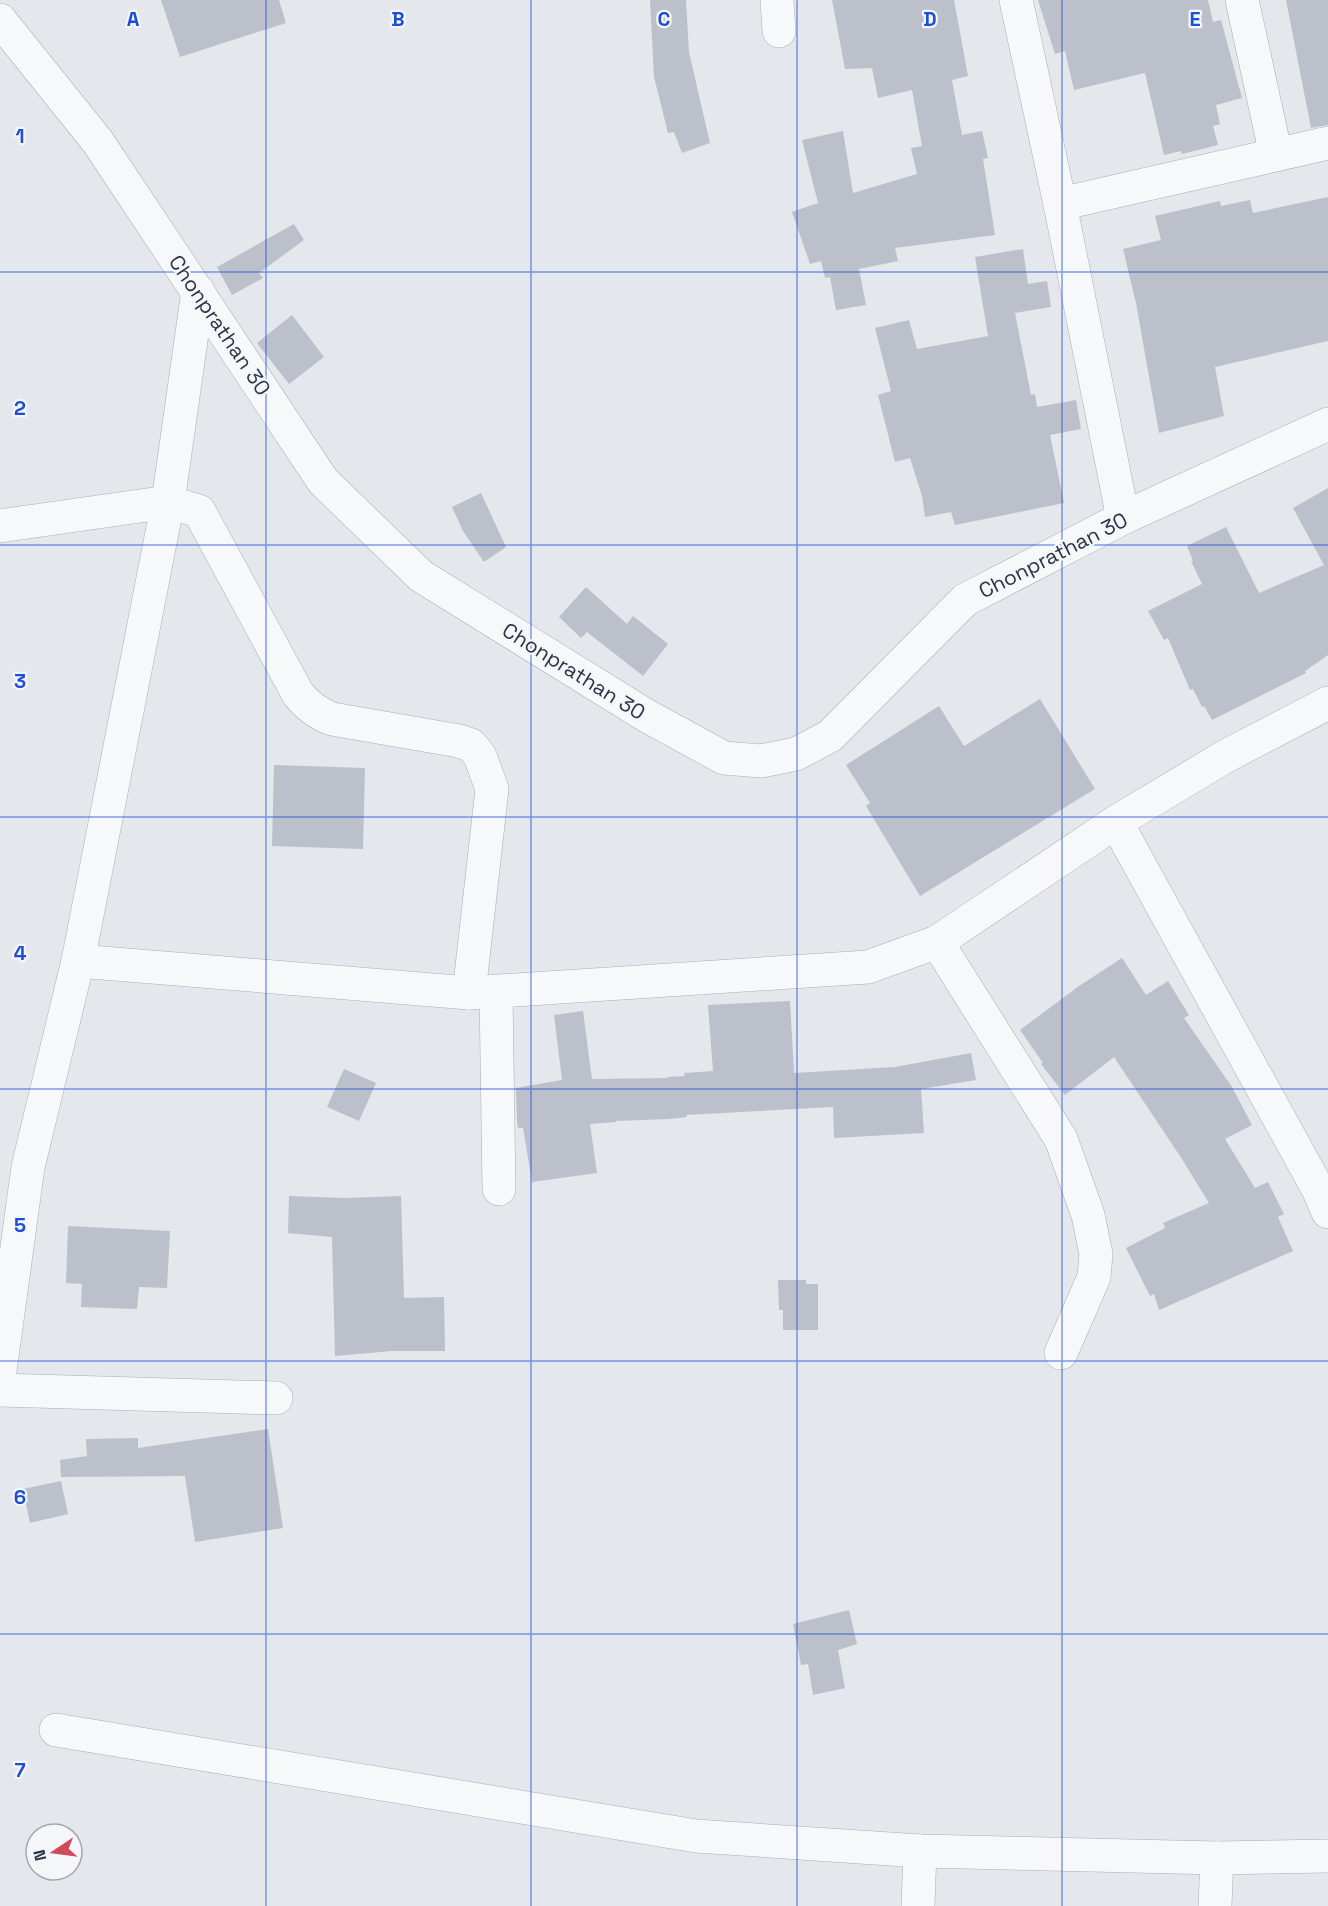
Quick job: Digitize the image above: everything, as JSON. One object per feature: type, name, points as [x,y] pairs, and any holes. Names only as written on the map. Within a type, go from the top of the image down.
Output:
[{"type":"street","points":[[1016,0],[1060,204],[1123,518]]},
{"type":"street","points":[[1242,0],[1276,155]]},
{"type":"street","name":"Chonprathan 30","points":[[0,20],[98,142],[323,481],[421,576],[646,716],[724,758],[761,761],[796,754],[830,736],[965,600],[1123,518],[1328,424]]},
{"type":"street","points":[[1060,204],[1328,143]]},
{"type":"street","points":[[0,1371],[28,1167],[78,961],[168,502],[198,291]]},
{"type":"street","points":[[0,526],[168,502],[200,511],[298,694],[308,706],[317,713],[332,719],[459,741],[471,745],[480,756],[492,789],[482,993],[499,1189]]},
{"type":"street","points":[[78,961],[482,993],[868,967],[937,942],[1116,822],[1226,756],[1328,703]]},
{"type":"street","points":[[1116,822],[1318,1189],[1328,1212]]},
{"type":"street","points":[[937,942],[1061,1139],[1088,1215],[1096,1254],[1094,1277],[1061,1353]]},
{"type":"street","points":[[0,1390],[276,1398]]},
{"type":"street","points":[[56,1730],[696,1836],[920,1851],[1217,1858],[1328,1856]]},
{"type":"street","points":[[918,1906],[920,1851]]},
{"type":"street","points":[[1215,1906],[1217,1858]]},
{"type":"building","points":[[161,0],[279,0],[286,23],[180,57]]},
{"type":"building","points":[[650,0],[686,0],[689,52],[710,143],[682,153],[674,132],[668,133],[654,77]]},
{"type":"building","points":[[832,0],[954,0],[968,76],[952,80],[962,135],[982,131],[988,158],[983,159],[995,235],[895,248],[898,261],[859,269],[866,305],[836,310],[830,277],[825,278],[821,261],[810,264],[792,212],[818,203],[802,140],[843,131],[853,193],[917,174],[911,148],[922,146],[912,90],[878,98],[872,68],[845,69]]},
{"type":"building","points":[[1038,0],[1208,0],[1213,22],[1221,20],[1242,98],[1216,105],[1220,124],[1213,126],[1218,145],[1182,154],[1181,151],[1164,155],[1145,73],[1074,90],[1065,51],[1055,54]]},
{"type":"building","points":[[1286,0],[1328,0],[1328,125],[1311,128]]},
{"type":"building","points":[[1328,197],[1328,341],[1215,367],[1224,416],[1159,433],[1136,303],[1123,249],[1161,240],[1155,216],[1220,201],[1221,206],[1250,200],[1253,213]]},
{"type":"building","points":[[294,224],[304,240],[259,273],[263,278],[232,295],[217,267]]},
{"type":"building","points":[[1023,249],[1028,284],[1047,281],[1051,307],[1015,313],[1031,395],[1035,394],[1037,407],[1076,400],[1081,429],[1050,435],[1064,503],[955,525],[951,512],[925,517],[922,496],[910,458],[895,462],[878,395],[891,391],[875,328],[909,320],[917,349],[988,336],[975,257]]},
{"type":"building","points":[[292,315],[324,357],[289,384],[257,343]]},
{"type":"building","points":[[1328,488],[1328,655],[1305,671],[1306,673],[1212,720],[1193,689],[1190,690],[1168,638],[1164,640],[1148,611],[1202,584],[1187,546],[1226,527],[1259,593],[1324,565],[1293,508]]},
{"type":"building","points":[[481,493],[506,547],[484,562],[463,531],[452,507]]},
{"type":"building","points":[[586,587],[627,624],[633,616],[668,644],[643,676],[587,632],[581,638],[559,617]]},
{"type":"building","points":[[1040,699],[1095,789],[920,896],[866,806],[870,803],[846,765],[939,706],[964,746]]},
{"type":"building","points":[[274,765],[365,768],[363,849],[272,846]]},
{"type":"building","points":[[1122,958],[1146,995],[1168,981],[1189,1015],[1184,1018],[1232,1087],[1252,1125],[1225,1139],[1255,1188],[1268,1182],[1284,1214],[1278,1217],[1293,1251],[1159,1310],[1154,1294],[1150,1296],[1126,1248],[1165,1228],[1163,1223],[1209,1203],[1114,1057],[1065,1095],[1041,1064],[1043,1063],[1020,1030],[1079,986]]},
{"type":"building","points":[[790,1001],[794,1073],[895,1067],[971,1053],[976,1080],[921,1089],[924,1133],[834,1138],[833,1107],[686,1115],[687,1117],[669,1119],[590,1124],[597,1173],[532,1182],[523,1128],[518,1128],[516,1088],[562,1080],[554,1015],[583,1011],[592,1079],[667,1078],[685,1076],[684,1073],[713,1071],[708,1005]]},
{"type":"building","points":[[344,1069],[376,1083],[359,1121],[327,1107]]},
{"type":"building","points":[[289,1196],[345,1198],[401,1196],[404,1298],[444,1297],[445,1351],[392,1351],[335,1356],[332,1237],[288,1233]]},
{"type":"building","points":[[68,1226],[170,1231],[167,1288],[139,1287],[137,1309],[81,1307],[82,1284],[66,1283]]},
{"type":"building","points":[[778,1280],[806,1280],[806,1284],[818,1284],[818,1330],[783,1330],[783,1310],[779,1310]]},
{"type":"building","points":[[268,1429],[283,1528],[195,1542],[185,1476],[61,1477],[60,1460],[87,1456],[86,1439],[138,1438],[138,1448]]},
{"type":"building","points":[[61,1481],[68,1514],[30,1523],[23,1489]]},
{"type":"building","points":[[849,1610],[857,1644],[838,1650],[845,1688],[813,1695],[808,1664],[801,1665],[793,1624]]}]
